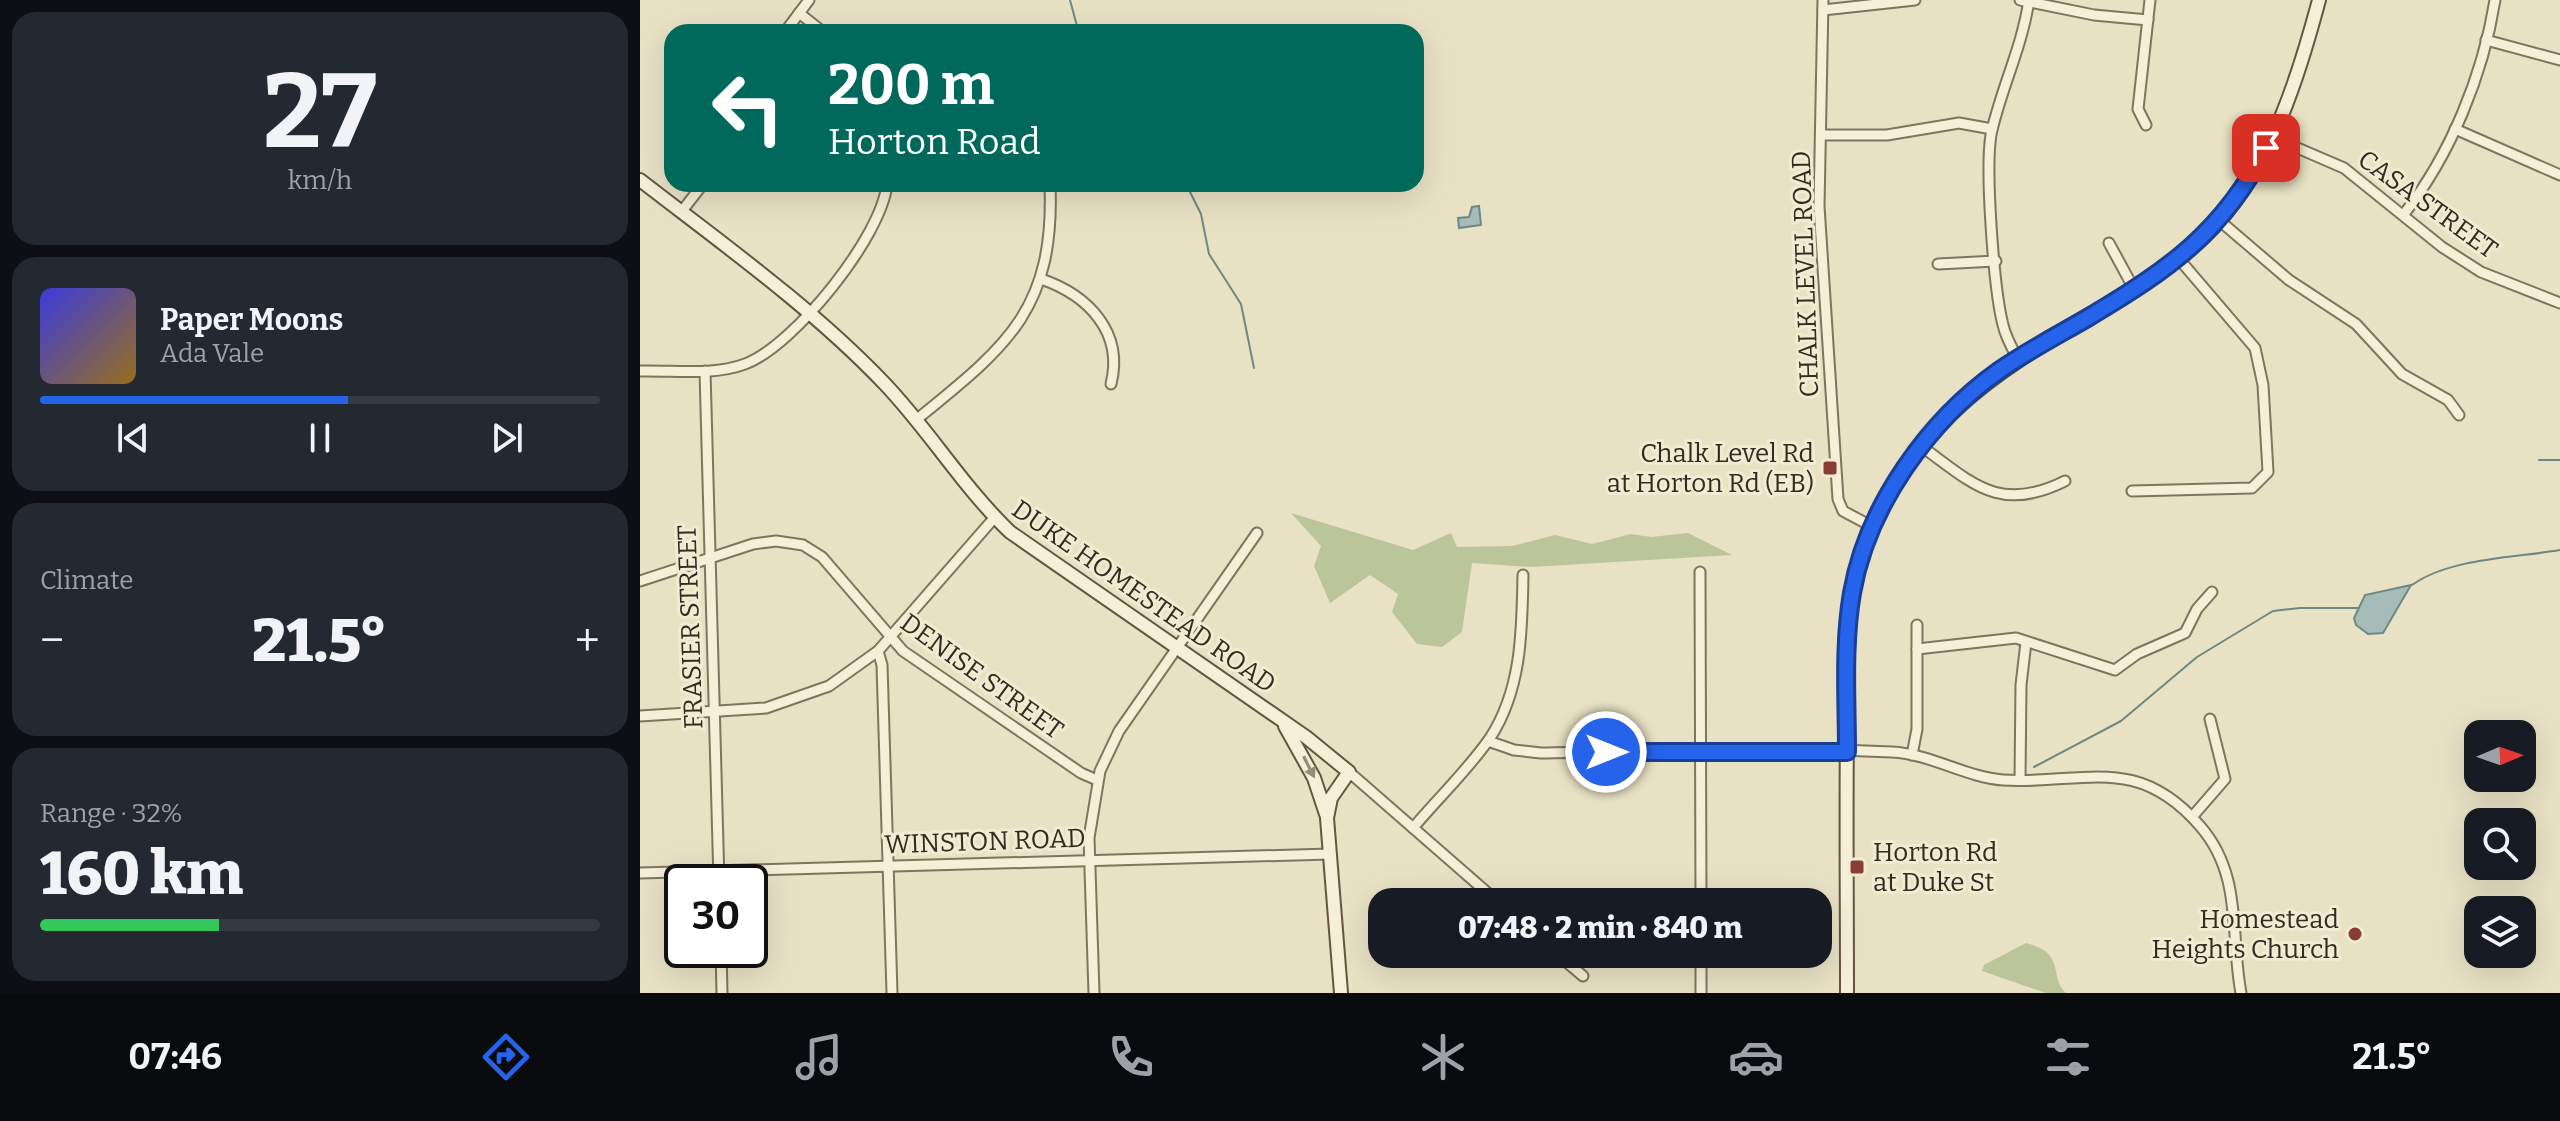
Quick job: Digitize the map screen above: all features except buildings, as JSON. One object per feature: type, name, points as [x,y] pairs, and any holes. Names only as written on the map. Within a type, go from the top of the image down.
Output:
[{"type":"street","points":[[791,24],[809,0]]},
{"type":"street","points":[[1823,5],[1915,0]]},
{"type":"street","points":[[2146,125],[2138,109],[2150,0]]},
{"type":"street","points":[[1847,993],[1850,612],[1858,569],[1873,527],[1921,446],[1958,405],[2018,359],[2179,259],[2220,221],[2245,187],[2272,137],[2319,0]]},
{"type":"street","points":[[2404,214],[2429,180],[2455,129],[2486,40],[2495,0]]},
{"type":"street","points":[[2018,359],[2003,327],[1989,150],[1992,129],[2020,50],[2026,1],[2148,20]]},
{"type":"street","name":"CHALK LEVEL ROAD","points":[[1823,5],[1819,206],[1838,499],[1843,511],[1873,527]]},
{"type":"street","points":[[799,13],[813,24]]},
{"type":"street","points":[[2486,40],[2560,60]]},
{"type":"street","points":[[1821,135],[1887,135],[1959,123],[1992,129]]},
{"type":"street","points":[[2455,129],[2560,175]]},
{"type":"street","name":"CASA STREET","points":[[2272,137],[2344,168],[2442,247],[2481,272],[2560,303]]},
{"type":"street","name":"DUKE HOMESTEAD ROAD","points":[[640,180],[809,312],[868,367],[995,517],[1060,569],[1281,720],[1349,772],[1482,888]]},
{"type":"street","points":[[682,211],[697,192]]},
{"type":"street","points":[[640,371],[705,371],[740,366],[757,358],[809,312],[869,238],[886,192]]},
{"type":"street","points":[[916,420],[1005,343],[1041,279],[1050,231],[1050,192]]},
{"type":"street","points":[[2220,221],[2289,280],[2356,324],[2402,374],[2448,400],[2459,415]]},
{"type":"street","points":[[2109,243],[2134,289]]},
{"type":"street","points":[[2132,491],[2252,488],[2268,472],[2263,385],[2255,348],[2179,259]]},
{"type":"street","points":[[1938,264],[1996,261]]},
{"type":"street","points":[[1041,279],[1068,290],[1097,314],[1114,351],[1111,384]]},
{"type":"street","name":"FRASIER STREET","points":[[705,371],[719,864]]},
{"type":"street","points":[[1921,446],[1958,476],[1993,493],[2033,494],[2065,481]]},
{"type":"street","points":[[640,716],[715,714],[766,708],[807,696],[847,675],[878,651],[995,517]]},
{"type":"street","points":[[1094,993],[1090,861],[1091,809],[1097,780],[1119,731],[1257,533]]},
{"type":"street","name":"DENISE STREET","points":[[640,581],[768,541],[809,548],[822,557],[888,638],[1068,765],[1097,780]]},
{"type":"street","points":[[1700,572],[1701,888]]},
{"type":"street","points":[[1413,828],[1488,741],[1511,691],[1519,656],[1523,575]]},
{"type":"street","points":[[1917,649],[2011,638],[2115,670],[2137,654],[2185,633],[2197,609],[2212,592]]},
{"type":"street","points":[[1912,755],[1917,729],[1917,625]]},
{"type":"street","points":[[2020,780],[2021,685],[2026,642]]},
{"type":"street","points":[[878,651],[882,665],[892,993]]},
{"type":"street","points":[[2192,817],[2225,779],[2210,719]]},
{"type":"street","points":[[1281,720],[1314,778],[1327,818],[1341,993]]},
{"type":"street","points":[[1488,741],[1529,752],[1847,752],[1912,755],[1983,777],[2020,780],[2098,775],[2123,779],[2159,793],[2192,817],[2210,839],[2230,884],[2241,993]]},
{"type":"street","points":[[1327,818],[1331,798],[1349,772]]},
{"type":"street","name":"WINSTON ROAD","points":[[768,870],[1330,854]]},
{"type":"street","name":"WINSTON ROAD","points":[[640,873],[664,872]]},
{"type":"street","points":[[721,968],[722,993]]},
{"type":"street","points":[[1574,968],[1583,976]]},
{"type":"street","points":[[1701,968],[1701,993]]},
{"type":"green space","points":[[1291,513],[1413,550],[1451,533],[1457,547],[1512,546],[1555,535],[1592,544],[1631,534],[1651,537],[1688,533],[1732,555],[1531,567],[1472,563],[1462,632],[1442,647],[1417,644],[1392,612],[1398,594],[1370,575],[1330,603],[1314,566],[1321,546]]},
{"type":"green space","points":[[2026,943],[2039,947],[2052,959],[2066,993],[2046,993],[1982,971],[1984,965]]},
{"type":"water","points":[[1479,206],[1481,225],[1459,228],[1458,218],[1469,217],[1472,207]]},
{"type":"water","points":[[2411,585],[2383,633],[2368,634],[2356,625],[2354,618],[2365,595]]},
{"type":"waterway","points":[[1070,0],[1076,24]]},
{"type":"waterway","points":[[1190,192],[1201,214],[1209,254],[1241,304],[1254,368]]},
{"type":"waterway","points":[[2539,460],[2560,460]]},
{"type":"waterway","points":[[2412,585],[2427,576],[2463,564],[2560,550]]},
{"type":"waterway","points":[[2034,767],[2121,721],[2197,657],[2273,611],[2359,608]]},
{"type":"place","name":"Chalk Level Rd at Horton Rd (EB)","points":[[1830,468]]},
{"type":"place","name":"Horton Rd at Duke St","points":[[1857,867]]},
{"type":"place","name":"Homestead Heights Church","points":[[2355,934]]},
{"type":"route","points":[[1606,752],[1847,752],[1848,636],[1852,591],[1873,527],[1921,446],[1958,405],[2000,371],[2159,274],[2195,246],[2233,205],[2266,148]]}]
